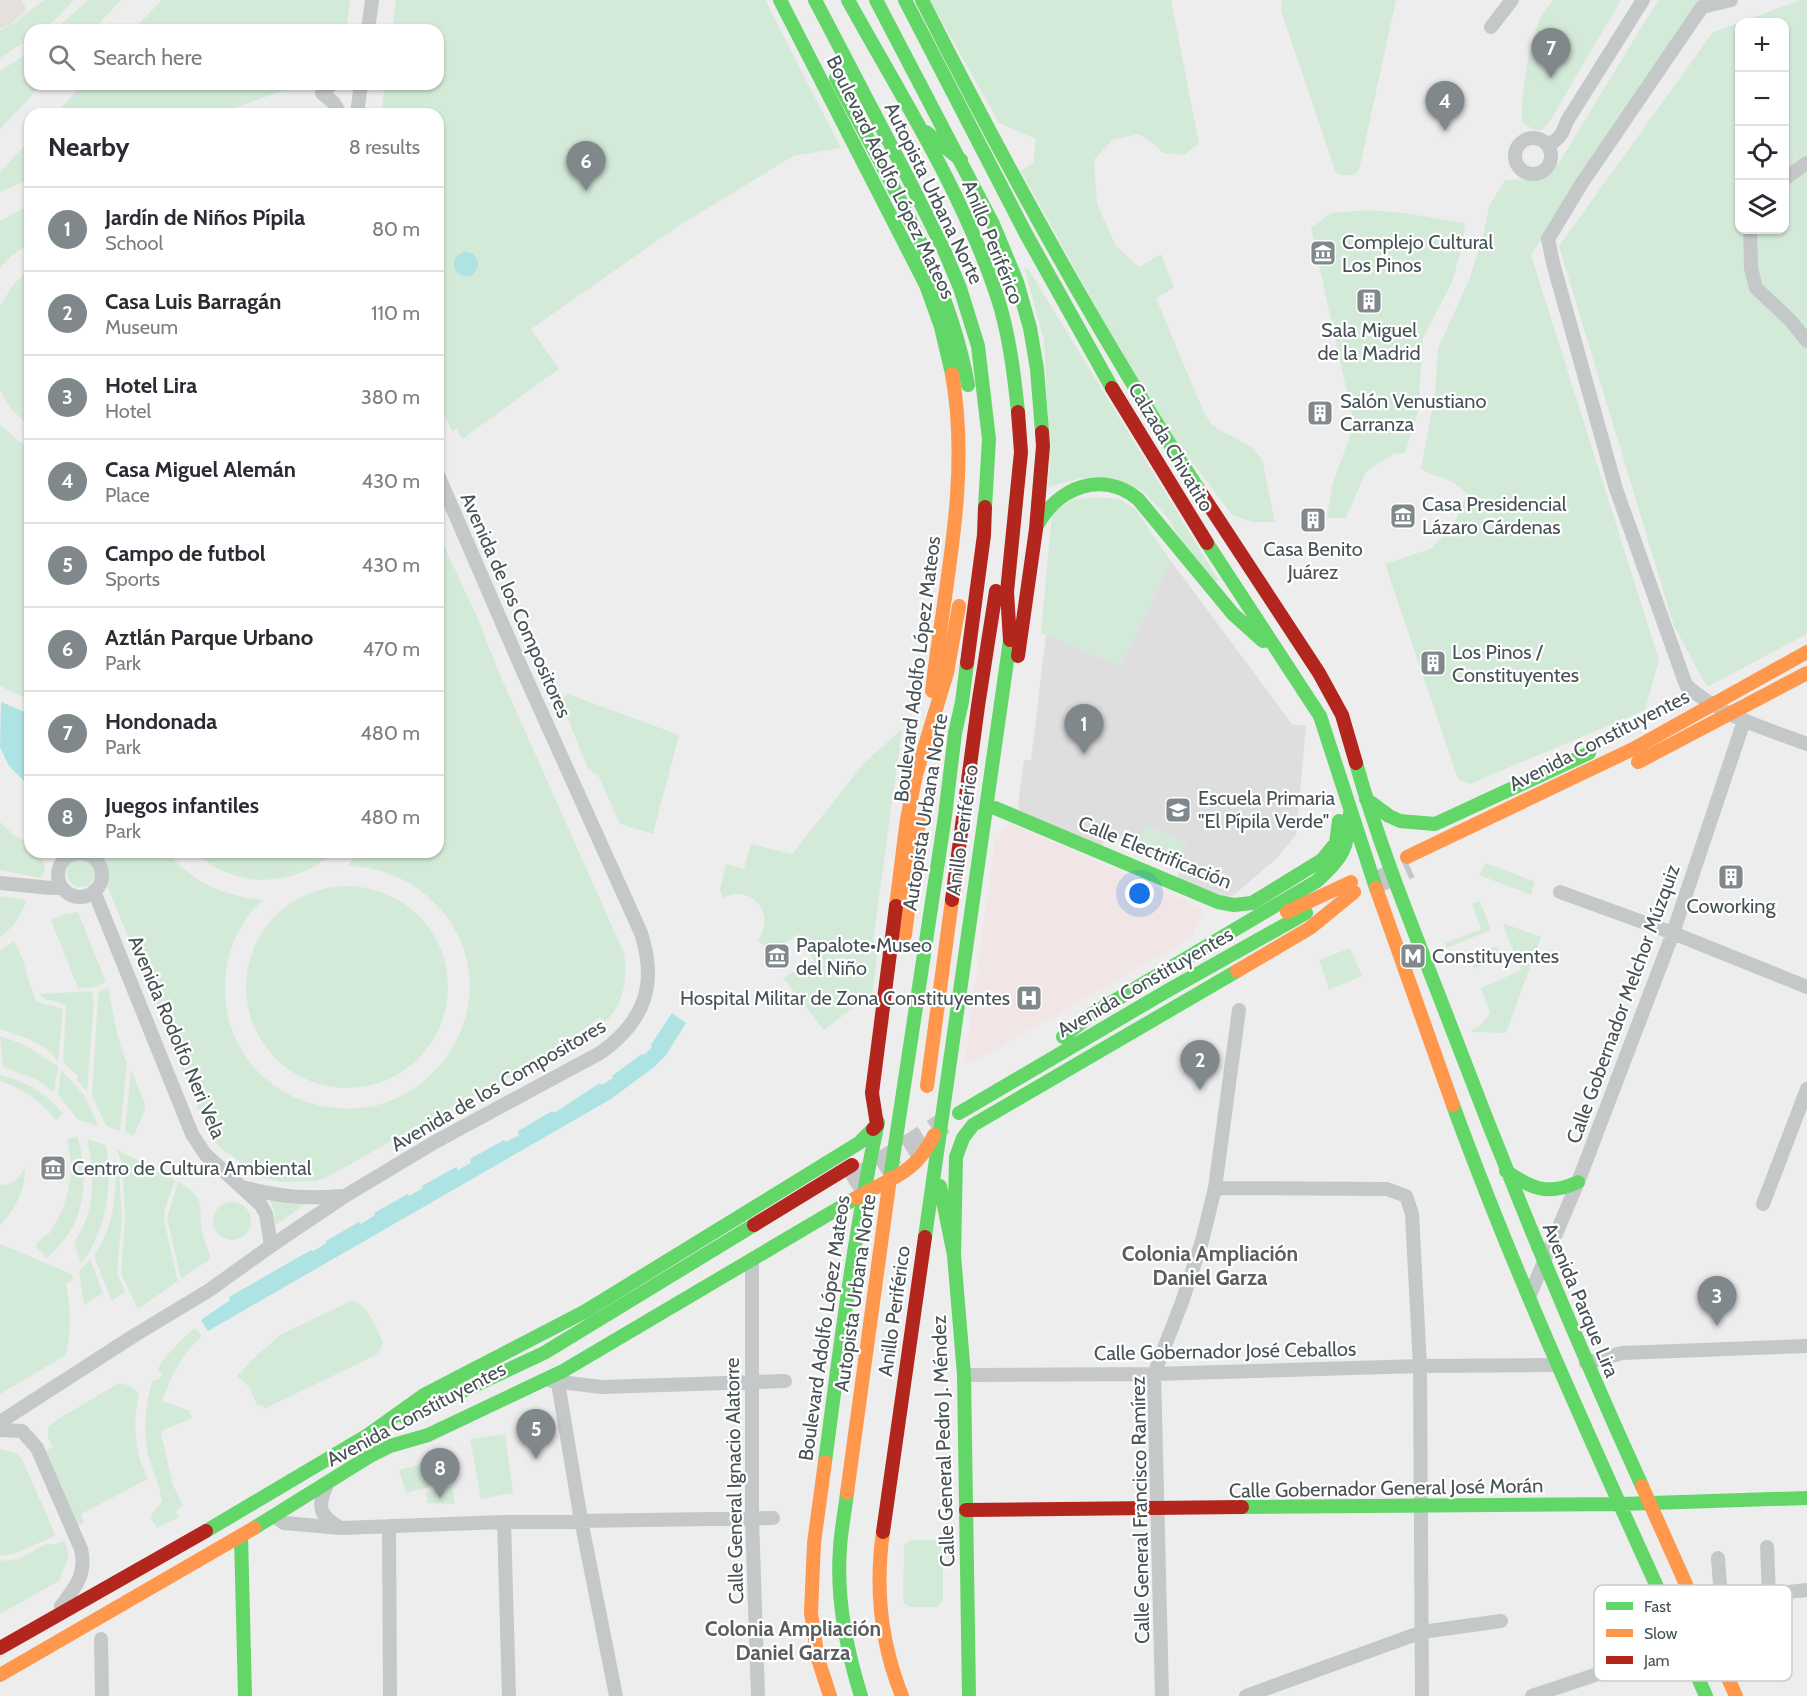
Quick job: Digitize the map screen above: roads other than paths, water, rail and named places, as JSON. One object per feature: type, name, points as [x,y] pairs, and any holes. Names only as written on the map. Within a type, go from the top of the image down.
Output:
[{"type":"main road","name":"Boulevard Adolfo López Mateos","points":[[780,0],[926,285],[939,320],[950,366],[958,420],[960,458],[958,493],[934,679],[914,873],[877,1125],[859,1216],[818,1510],[811,1581],[811,1613],[813,1636],[830,1696]]},
{"type":"main road","name":"Anillo Periférico","points":[[807,0],[940,251],[962,304],[973,340],[984,415],[979,557],[958,701],[942,900],[850,1555],[849,1587],[856,1645],[871,1696]]},
{"type":"main road","name":"Autopista Urbana Norte","points":[[815,0],[908,177],[960,288],[978,346],[989,439],[984,535],[962,702],[955,733],[945,816],[887,1201],[840,1548],[839,1594],[844,1633],[850,1665],[861,1696]]},
{"type":"main road","name":"Autopista Urbana Norte","points":[[836,0],[913,131]]},
{"type":"main road","name":"Anillo Periférico","points":[[848,0],[913,131],[946,177],[966,219],[997,297],[1008,339],[1019,412],[1021,452],[1007,591],[1010,640],[880,1551],[878,1582],[885,1640],[902,1696]]},
{"type":"main road","points":[[860,0],[986,252],[1004,309],[999,342]]},
{"type":"main road","points":[[876,0],[961,160],[993,224],[1017,282],[1030,328],[1037,369],[1042,446],[1036,529],[940,1186],[917,1376],[893,1535],[889,1579],[890,1613],[899,1657],[914,1696]]},
{"type":"main road","name":"Calzada Chivatito","points":[[905,0],[1026,234],[1096,362],[1193,521],[1320,716],[1386,921],[1481,1182],[1529,1297]]},
{"type":"main road","name":"Calzada Chivatito","points":[[922,0],[979,112],[1092,316],[1151,414],[1319,673],[1338,707],[1349,734],[1366,799],[1407,913]]},
{"type":"main road","points":[[829,63],[944,292],[966,369],[973,414],[989,439]]},
{"type":"main road","points":[[913,131],[961,160]]},
{"type":"main road","name":"Autopista Urbana Norte","points":[[926,1095],[978,706],[996,593],[1009,485],[1010,456],[1009,408],[999,342],[965,244],[931,177]]},
{"type":"main road","points":[[1036,529],[1047,508],[1069,489],[1102,485],[1127,491],[1138,499],[1233,614],[1277,651]]},
{"type":"main road","points":[[965,571],[984,535]]},
{"type":"main road","points":[[368,1435],[423,1395],[584,1312],[859,1143],[877,1125],[872,1094],[910,799],[947,673],[962,590]]},
{"type":"main road","points":[[390,1446],[428,1435],[556,1378],[920,1161],[934,1135],[944,1081],[1005,646],[996,593]]},
{"type":"main road","name":"Avenida Constituyentes","points":[[1572,793],[1408,862],[1633,749],[1807,652]]},
{"type":"main road","name":"Avenida Constituyentes","points":[[1626,769],[1807,674]]},
{"type":"main road","points":[[1627,735],[1680,721]]},
{"type":"main road","points":[[978,856],[1006,736]]},
{"type":"main road","points":[[1366,799],[1400,821],[1435,824],[1606,745]]},
{"type":"main road","name":"Calle Electrificación","points":[[995,808],[1218,902],[1234,905],[1252,903],[1322,860],[1336,843],[1342,786]]},
{"type":"main road","points":[[1063,1036],[1092,1014],[1317,881],[1340,859],[1348,837],[1350,813]]},
{"type":"main road","points":[[954,1255],[956,1157],[963,1138],[973,1125],[1310,928],[1353,887]]},
{"type":"main road","name":"Avenida Constituyentes","points":[[962,1096],[1063,1036],[1310,900],[1353,887]]},
{"type":"main road","name":"Avenida Constituyentes","points":[[959,1113],[1246,946],[1353,887]]},
{"type":"main road","name":"Avenida Parque Lira","points":[[1407,913],[1544,1264],[1686,1585]]},
{"type":"main road","points":[[913,1186],[921,1129]]},
{"type":"main road","name":"Avenida Constituyentes","points":[[0,1648],[368,1435],[544,1353],[852,1165]]},
{"type":"main road","points":[[1506,1171],[1527,1186],[1540,1190],[1557,1190],[1578,1182]]},
{"type":"main road","name":"Avenida Constituyentes","points":[[2,1680],[370,1456],[550,1367],[741,1246],[849,1183]]},
{"type":"main road","name":"Calle General Pedro J. Méndez","points":[[940,1186],[954,1255],[964,1375],[969,1696]]},
{"type":"main road","points":[[370,1456],[420,1445],[556,1378],[829,1220],[843,1216],[859,1216]]},
{"type":"main road","points":[[895,1696],[875,1626],[872,1570],[908,1298],[909,1253]]},
{"type":"main road","points":[[1529,1297],[1656,1585]]},
{"type":"main road","name":"Calle Gobernador General José Morán","points":[[966,1510],[1621,1504],[1807,1498]]},
{"type":"main road","points":[[241,1536],[245,1696]]},
{"type":"main road","points":[[7,1629],[51,1618]]},
{"type":"main road","points":[[1699,1681],[1706,1696]]},
{"type":"main road","name":"Avenida Parque Lira","points":[[1729,1681],[1736,1696]]},
{"type":"street","points":[[369,24],[372,0]]},
{"type":"street","points":[[1491,27],[1512,0]]},
{"type":"street","points":[[1548,146],[1557,141],[1562,134],[1567,121],[1642,0]]},
{"type":"street","points":[[1731,0],[1702,8],[1582,183],[1548,239],[1620,499],[1686,686],[1731,715],[1807,744]]},
{"type":"street","points":[[325,90],[322,93],[337,108]]},
{"type":"street","points":[[337,90],[337,108]]},
{"type":"street","points":[[358,108],[360,90]]},
{"type":"street","points":[[1789,176],[1807,163]]},
{"type":"street","points":[[1750,234],[1751,268],[1756,288],[1790,320],[1807,341]]},
{"type":"street","name":"Avenida de los Compositores","points":[[0,1422],[208,1290],[345,1196],[435,1142],[600,1053],[614,1043],[633,1023],[642,1007],[648,986],[648,956],[642,933],[531,689],[444,489]]},
{"type":"street","name":"Calle Gobernador Melchor Múzquiz","points":[[1529,1297],[1578,1182],[1673,933],[1744,720]]},
{"type":"street","points":[[67,858],[61,864],[58,876],[68,893],[81,897],[99,886],[102,871],[95,858]]},
{"type":"street","points":[[0,883],[63,888]]},
{"type":"street","name":"Avenida Rodolfo Neri Vela","points":[[94,891],[192,1134],[205,1154],[261,1205],[267,1221],[271,1246]]},
{"type":"street","points":[[1560,892],[1673,933],[1807,987]]},
{"type":"street","name":"Calle General Francisco Ramírez","points":[[1162,1696],[1154,1374],[1199,1251],[1215,1188],[1239,1010]]},
{"type":"street","points":[[1763,1204],[1807,1089]]},
{"type":"street","name":"Avenida Rodolfo Neri Vela","points":[[241,1186],[275,1196],[294,1198],[345,1196]]},
{"type":"street","points":[[1215,1188],[1387,1189],[1406,1196],[1412,1214],[1420,1365],[1422,1696]]},
{"type":"street","name":"Calle General Ignacio Alatorre","points":[[752,1265],[752,1519],[758,1696]]},
{"type":"street","points":[[1586,1363],[1622,1353],[1807,1346]]},
{"type":"street","name":"Calle Gobernador José Ceballos","points":[[964,1375],[1154,1374],[1420,1365],[1558,1365]]},
{"type":"street","points":[[616,1696],[556,1378],[602,1387],[785,1382]]},
{"type":"street","points":[[0,1430],[22,1431],[37,1448],[81,1549],[82,1575],[75,1588],[51,1618]]},
{"type":"street","points":[[328,1482],[320,1499],[322,1512],[327,1520],[341,1528]]},
{"type":"street","points":[[274,1516],[284,1523],[341,1528],[581,1520],[773,1518]]},
{"type":"street","points":[[504,1522],[509,1696]]},
{"type":"street","points":[[389,1526],[390,1696]]},
{"type":"street","points":[[1767,1547],[1769,1585]]},
{"type":"street","points":[[1718,1558],[1720,1585]]},
{"type":"street","points":[[1792,1592],[1807,1590]]},
{"type":"street","points":[[1246,1696],[1422,1632],[1501,1621]]},
{"type":"street","points":[[101,1639],[102,1696]]},
{"type":"street","points":[[1532,1696],[1594,1675]]},
{"type":"water","points":[[466,252],[471,253],[477,259],[477,269],[471,275],[466,276],[461,275],[455,269],[454,264],[455,259],[461,253]]},
{"type":"water","points":[[1,702],[24,712],[24,781],[9,766],[0,747]]},
{"type":"water","points":[[672,1013],[686,1023],[666,1055],[654,1067],[611,1099],[208,1331],[201,1320],[230,1300],[229,1297],[327,1243],[326,1241],[359,1222],[361,1224],[375,1215],[374,1213],[408,1194],[409,1196],[456,1167],[458,1170],[471,1163],[470,1159],[504,1140],[506,1142],[519,1135],[518,1131],[552,1111],[554,1113],[600,1083],[602,1085],[613,1078],[612,1076],[652,1047],[651,1045]]},
{"type":"tunnel","points":[[1375,883],[1410,867]]},
{"type":"tunnel","points":[[849,1183],[944,1123]]},
{"type":"place","name":"Hondonada","points":[[1551,78]]},
{"type":"place","name":"Casa Miguel Alemán","points":[[1445,131]]},
{"type":"place","name":"Aztlán Parque Urbano","points":[[586,191]]},
{"type":"place","name":"Complejo Cultural Los Pinos","points":[[1323,253]]},
{"type":"place","name":"Sala Miguel de la Madrid","points":[[1369,301]]},
{"type":"place","name":"Salón Venustiano Carranza","points":[[1320,413]]},
{"type":"place","name":"Casa Presidencial Lázaro Cárdenas","points":[[1403,516]]},
{"type":"place","name":"Casa Benito Juárez","points":[[1313,520]]},
{"type":"place","name":"Los Pinos / Constituyentes","points":[[1433,663]]},
{"type":"place","name":"Jardín de Niños Pípila","points":[[1084,754]]},
{"type":"place","name":"Escuela Primaria \"El Pípila Verde\"","points":[[1178,810]]},
{"type":"place","name":"Coworking","points":[[1731,877]]},
{"type":"place","name":"Papalote•Museo del Niño","points":[[777,956]]},
{"type":"place","name":"Constituyentes","points":[[1413,956]]},
{"type":"place","name":"Hospital Militar de Zona Constituyentes","points":[[1029,998]]},
{"type":"place","name":"Casa Luis Barragán","points":[[1200,1090]]},
{"type":"place","name":"Centro de Cultura Ambiental","points":[[53,1168]]},
{"type":"place","name":"Hotel Lira","points":[[1717,1326]]},
{"type":"place","name":"Campo de futbol","points":[[536,1459]]},
{"type":"place","name":"Juegos infantiles","points":[[440,1498]]},
{"type":"district","name":"Colonia Ampliación Daniel Garza","points":[[1210,1265]]},
{"type":"district","name":"Colonia Ampliación Daniel Garza","points":[[793,1640]]}]
